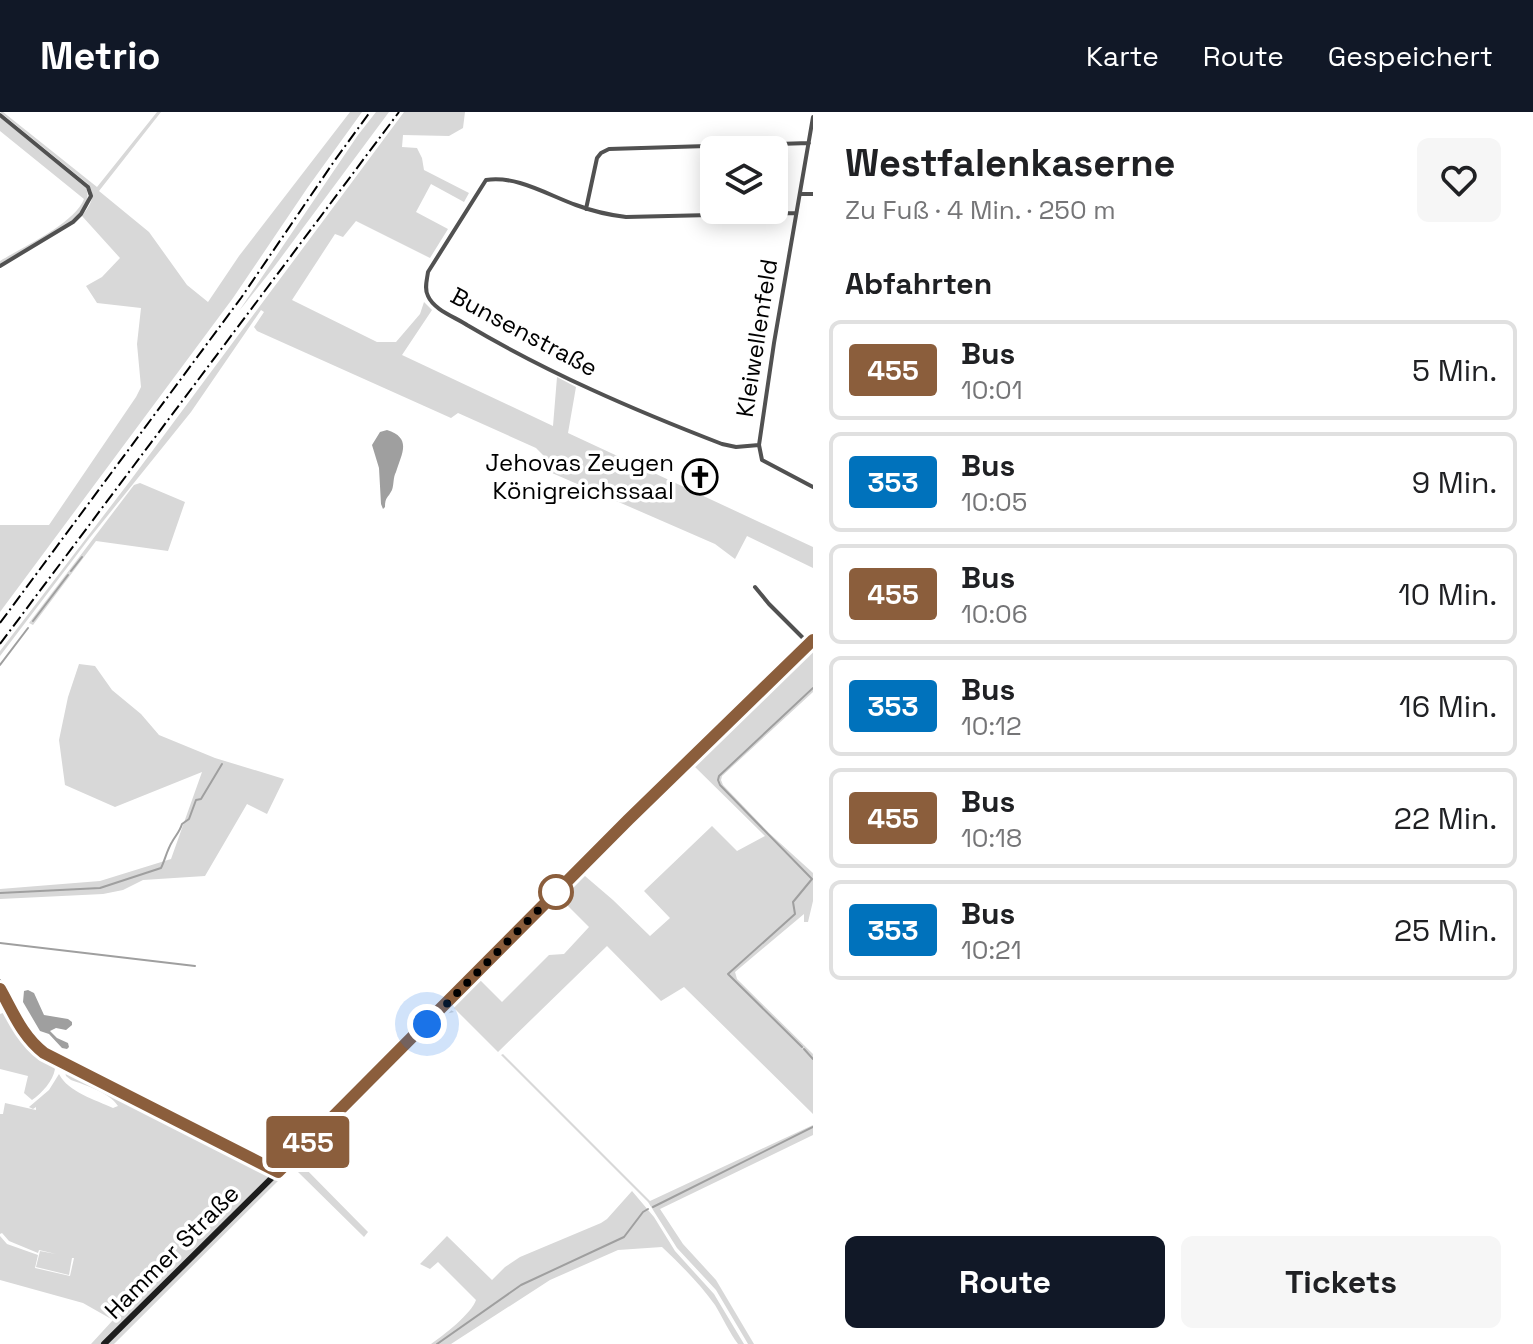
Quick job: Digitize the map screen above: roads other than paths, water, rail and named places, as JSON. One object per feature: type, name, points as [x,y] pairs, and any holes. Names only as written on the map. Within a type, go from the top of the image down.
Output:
[{"type":"main road","name":"Hammer Straße","points":[[104,1344],[628,820],[811,642]]},
{"type":"street","points":[[0,115],[88,187],[91,196],[73,222],[0,266]]},
{"type":"street","name":"Kleiwellenfeld","points":[[813,117],[759,445],[762,460],[768,465],[813,487]]},
{"type":"street","points":[[586,209],[597,158],[609,149],[809,143]]},
{"type":"street","name":"Bunsenstraße","points":[[759,445],[736,447],[722,444],[606,397],[494,341],[438,308],[427,296],[428,272],[486,180],[507,179],[586,209],[626,217],[796,213]]},
{"type":"street","points":[[800,194],[813,194]]},
{"type":"street","name":"Hammer Straße","points":[[755,587],[811,642]]},
{"type":"street","points":[[0,989],[29,1041],[44,1053],[278,1172]]},
{"type":"waterway","points":[[71,571],[82,557]]},
{"type":"waterway","points":[[33,621],[68,575]]},
{"type":"waterway","points":[[0,665],[28,628]]},
{"type":"waterway","points":[[802,1047],[728,974],[795,914],[793,902],[812,879],[718,780],[813,688]]},
{"type":"waterway","points":[[0,893],[100,888],[161,868],[170,845],[182,824],[189,819],[196,800],[201,799],[222,764]]},
{"type":"waterway","points":[[0,943],[195,966]]},
{"type":"waterway","points":[[0,980],[29,1030],[44,1047],[73,1065],[109,1080]]},
{"type":"waterway","points":[[804,1049],[813,1059]]},
{"type":"waterway","points":[[653,1207],[813,1127]]},
{"type":"waterway","points":[[437,1344],[521,1285],[624,1237],[648,1209]]},
{"type":"railway","points":[[0,623],[241,298],[370,112]]},
{"type":"railway","points":[[0,644],[399,112]]},
{"type":"place","name":"Jehovas Zeugen Königreichssaal","points":[[700,477]]}]
